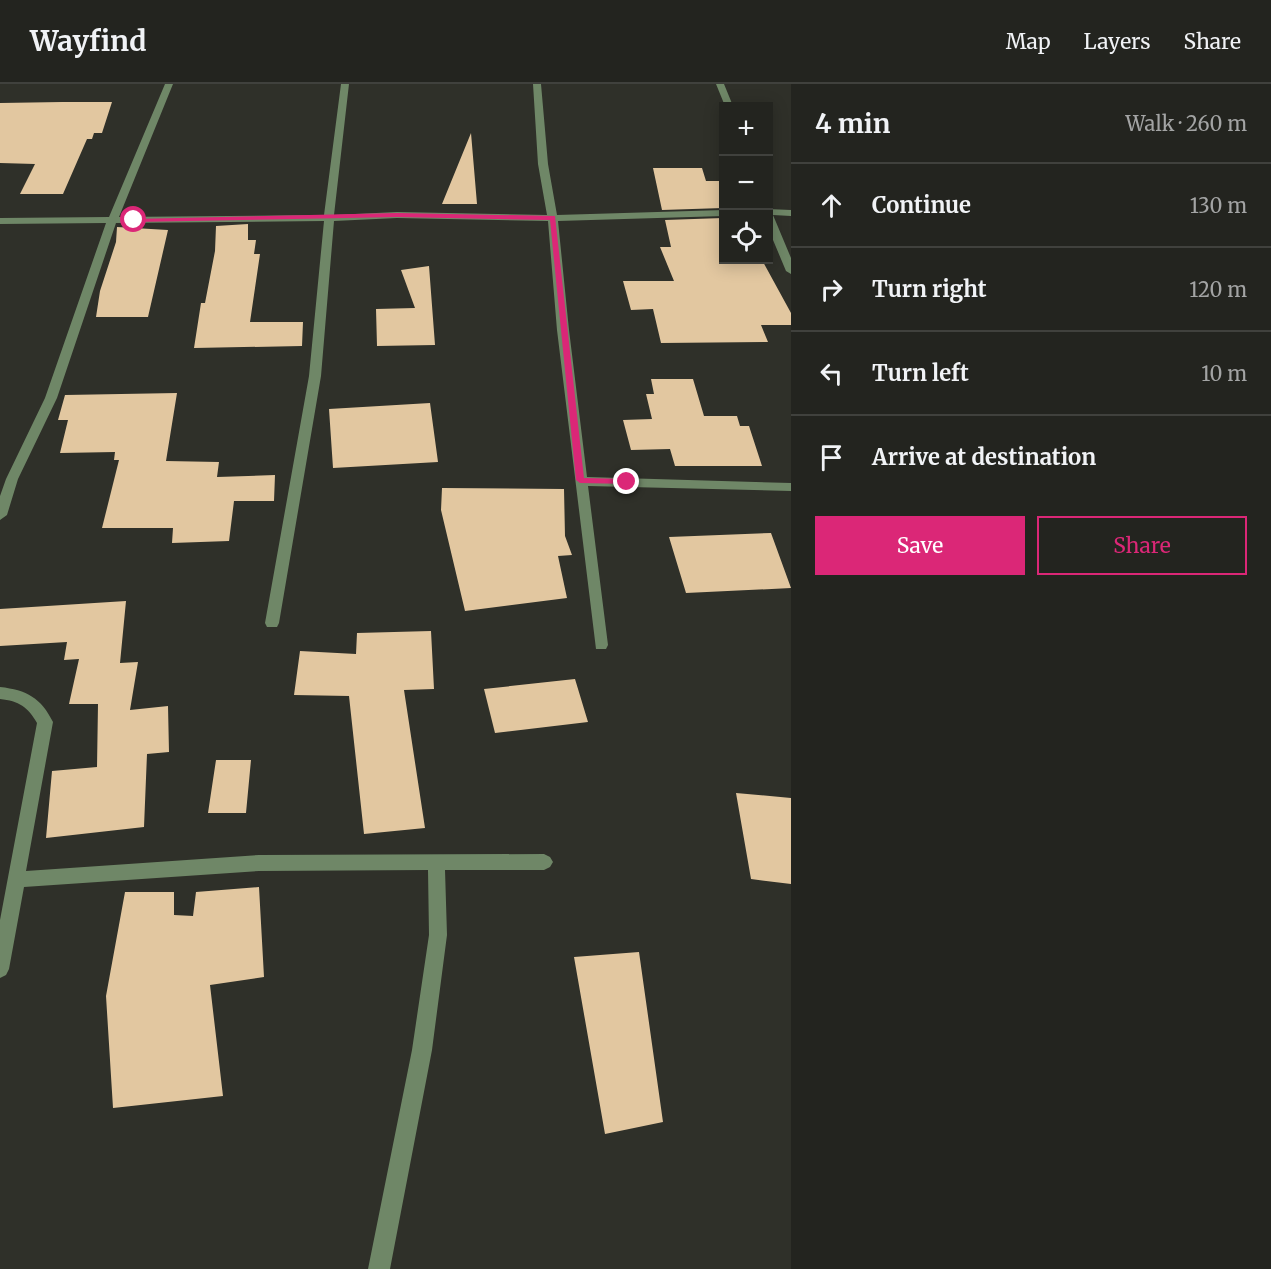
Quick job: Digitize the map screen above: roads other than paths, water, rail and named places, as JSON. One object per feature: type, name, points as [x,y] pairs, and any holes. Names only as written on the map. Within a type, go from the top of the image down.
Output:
[{"type":"street","points":[[0,515],[12,479],[51,398],[112,221],[169,84]]},
{"type":"street","points":[[272,623],[315,376],[328,218],[345,84]]},
{"type":"street","points":[[537,84],[543,164],[553,218],[580,480],[601,645]]},
{"type":"street","points":[[720,84],[727,102]]},
{"type":"street","points":[[0,221],[328,218],[397,215],[553,218],[719,213]]},
{"type":"street","points":[[773,214],[791,213]]},
{"type":"street","points":[[773,226],[791,271]]},
{"type":"street","points":[[580,480],[791,487]]},
{"type":"street","points":[[0,693],[10,694],[34,704],[45,722],[0,969]]},
{"type":"street","points":[[378,1269],[424,1038],[438,935],[436,862]]},
{"type":"street","points":[[16,880],[259,863],[544,862]]}]
